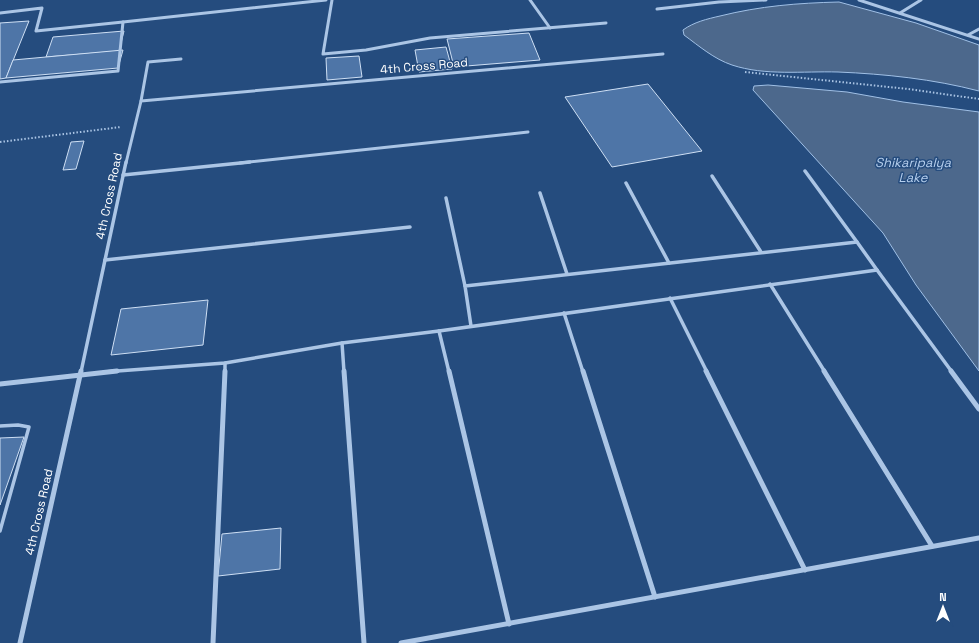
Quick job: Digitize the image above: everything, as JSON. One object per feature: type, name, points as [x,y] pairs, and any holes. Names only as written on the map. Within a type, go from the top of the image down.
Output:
[{"type":"street","points":[[0,13],[42,8],[36,31],[326,0]]},
{"type":"street","points":[[332,0],[323,54],[366,50],[430,38],[606,23]]},
{"type":"street","points":[[530,0],[550,28]]},
{"type":"street","points":[[698,0],[704,5]]},
{"type":"street","points":[[657,9],[766,0]]},
{"type":"street","points":[[859,0],[979,39]]},
{"type":"street","points":[[900,13],[921,0]]},
{"type":"street","points":[[0,82],[118,71],[123,22]]},
{"type":"street","points":[[968,35],[979,29]]},
{"type":"street","name":"4th Cross Road","points":[[20,643],[141,101],[663,54]]},
{"type":"street","points":[[141,101],[148,62],[181,59]]},
{"type":"street","points":[[124,175],[528,132]]},
{"type":"street","points":[[805,171],[979,409]]},
{"type":"street","points":[[712,176],[761,252]]},
{"type":"street","points":[[626,183],[668,263]]},
{"type":"street","points":[[540,193],[567,274]]},
{"type":"street","points":[[446,198],[465,286],[471,326]]},
{"type":"street","points":[[105,260],[410,227]]},
{"type":"street","points":[[465,286],[857,242]]},
{"type":"street","points":[[0,384],[81,374],[225,363],[342,343],[877,270]]},
{"type":"street","points":[[770,284],[932,546]]},
{"type":"street","points":[[670,298],[805,570]]},
{"type":"street","points":[[564,313],[655,597]]},
{"type":"street","points":[[440,330],[509,624]]},
{"type":"street","points":[[342,343],[364,643]]},
{"type":"street","points":[[213,643],[225,363]]},
{"type":"street","points":[[401,643],[979,538]]},
{"type":"lane","points":[[0,426],[18,425],[30,427],[0,531]]},
{"type":"path","points":[[745,72],[908,89],[979,99]]},
{"type":"path","points":[[0,142],[135,126]]},
{"type":"water","points":[[839,2],[916,23],[979,45],[979,91],[927,80],[873,74],[758,71],[732,65],[713,56],[684,35],[683,30],[705,20],[764,7]]},
{"type":"water","name":"Shikaripalya Lake","points":[[768,85],[847,92],[903,102],[979,112],[979,371],[916,285],[883,233],[753,90],[754,86]]},
{"type":"building","points":[[29,21],[6,78],[0,79],[0,23]]},
{"type":"building","points":[[124,31],[119,51],[46,57],[53,37]]},
{"type":"building","points":[[529,33],[540,60],[454,67],[447,39]]},
{"type":"building","points":[[446,47],[452,69],[419,72],[415,50]]},
{"type":"building","points":[[123,50],[118,68],[6,78],[13,60]]},
{"type":"building","points":[[359,56],[362,77],[327,80],[326,58]]},
{"type":"building","points":[[648,84],[702,151],[612,167],[565,97]]},
{"type":"building","points":[[84,141],[76,169],[63,170],[71,142]]},
{"type":"building","points":[[208,300],[203,345],[111,355],[121,309]]},
{"type":"building","points":[[24,437],[0,505],[0,438]]},
{"type":"building","points":[[281,528],[280,569],[218,576],[222,534]]}]
